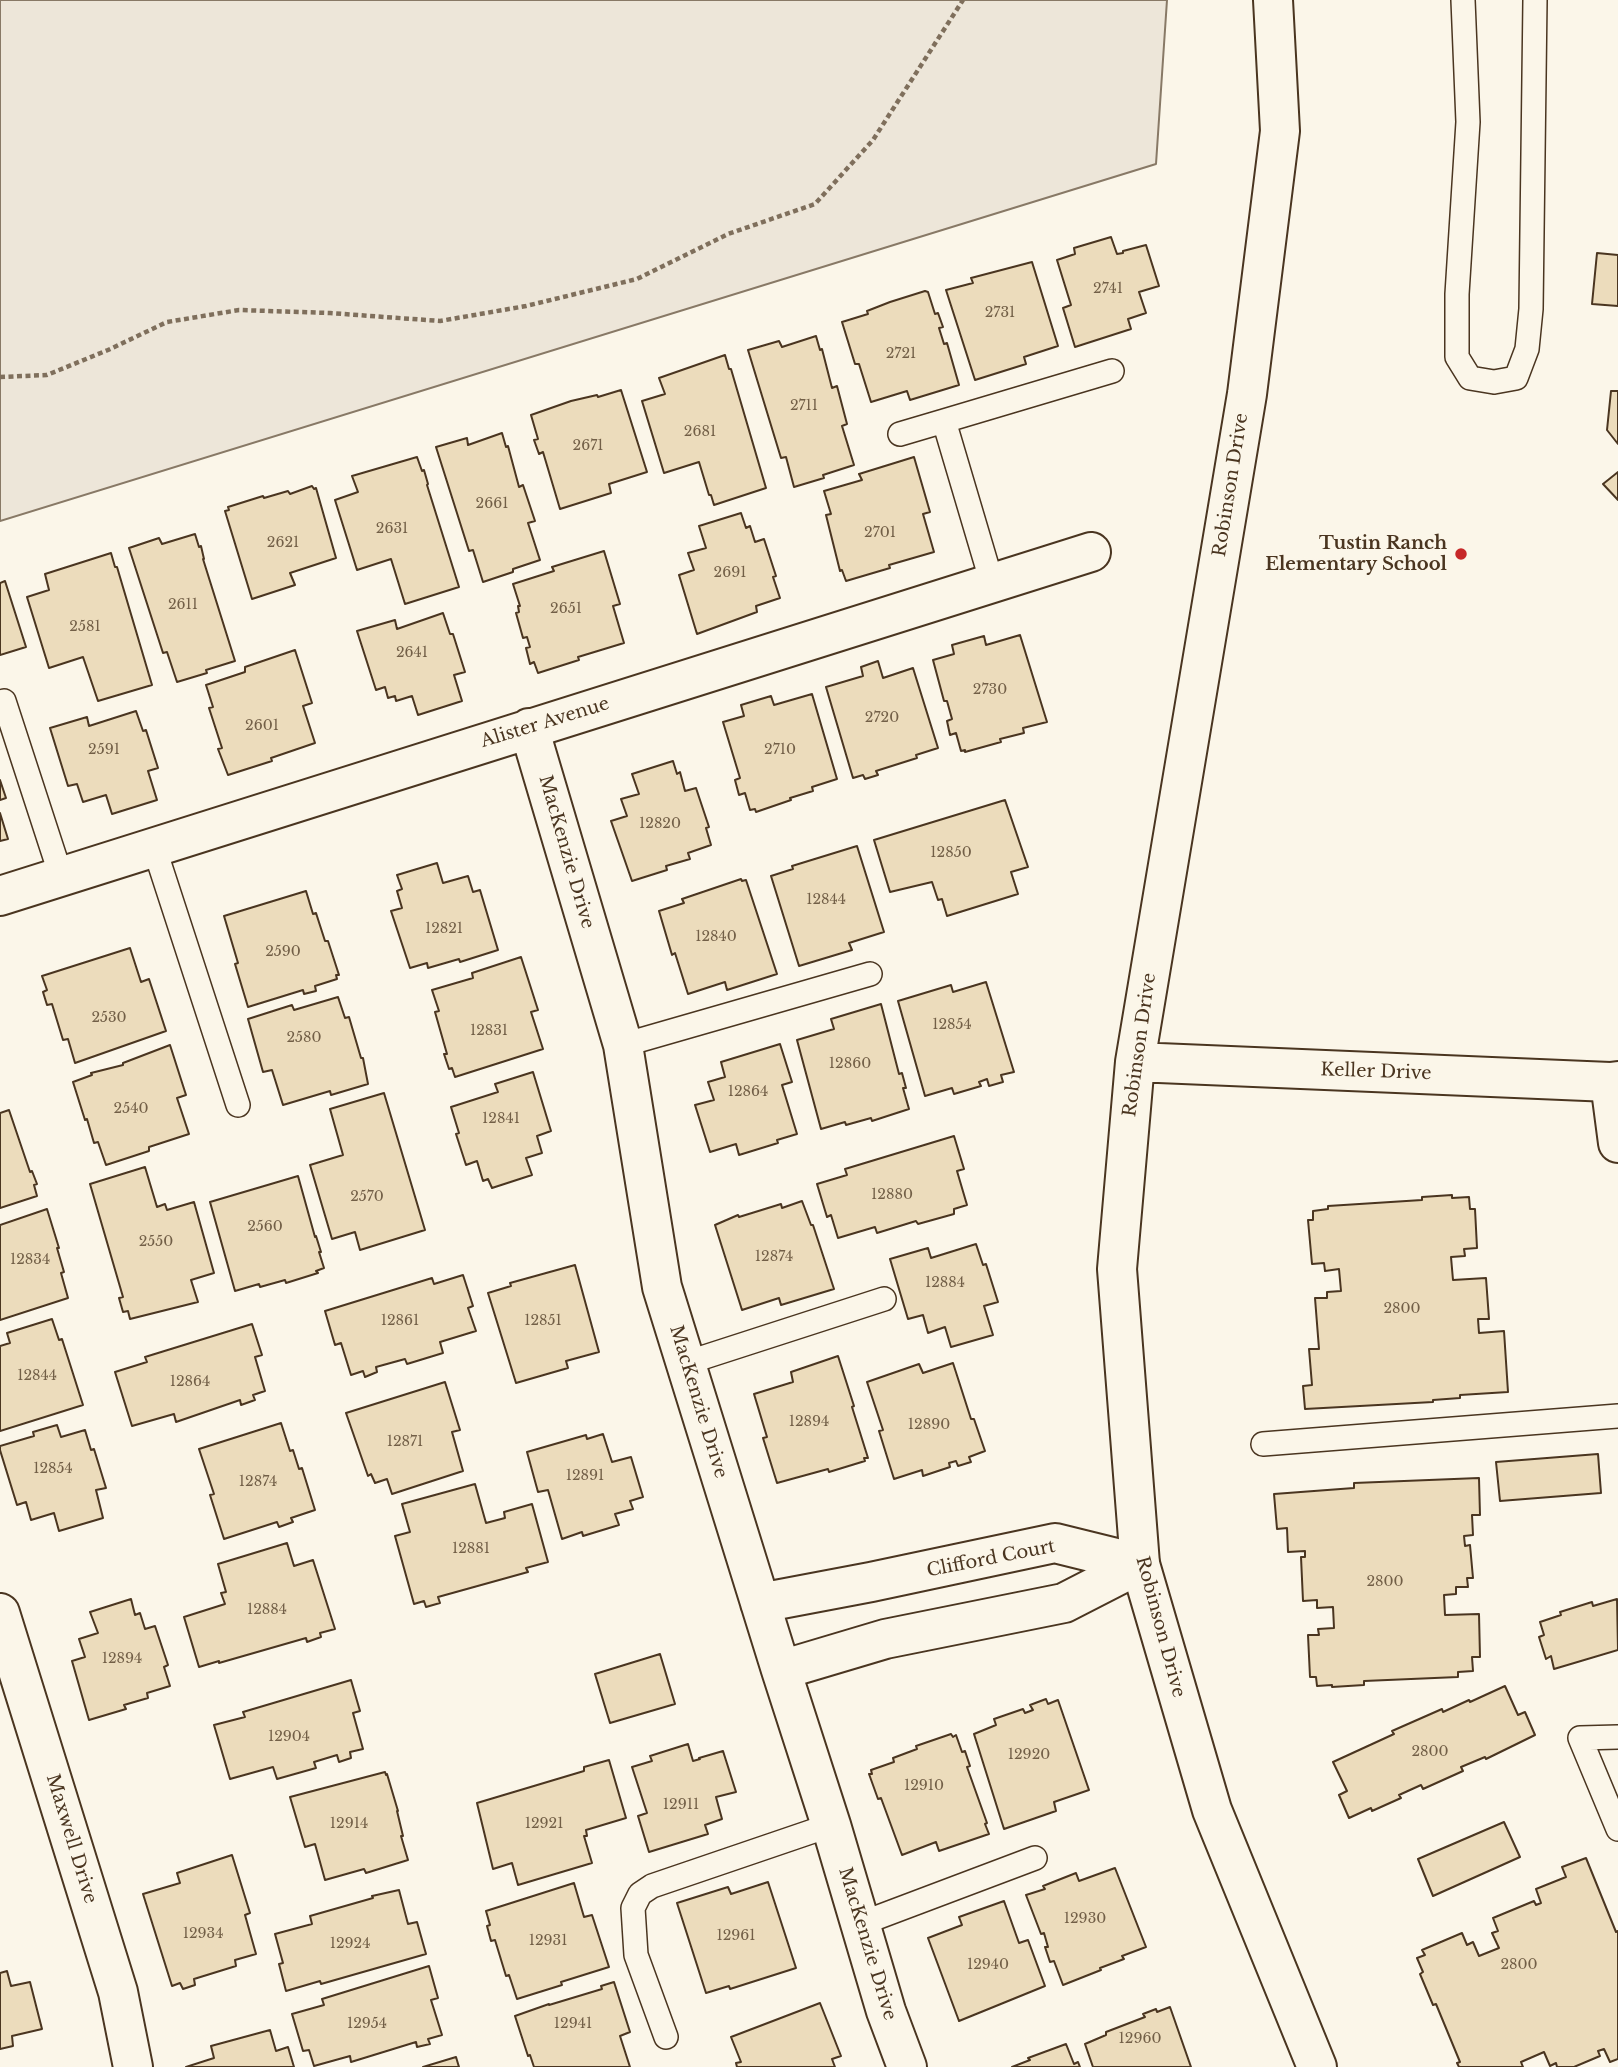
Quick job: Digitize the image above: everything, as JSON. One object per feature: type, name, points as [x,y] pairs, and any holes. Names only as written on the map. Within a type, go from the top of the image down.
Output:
[{"type":"street","name":"Robinson Drive","points":[[1273,0],[1280,131],[1247,394],[1135,1062],[1117,1269],[1140,1564],[1212,1810],[1317,2067]]},
{"type":"street","name":"Alister Avenue","points":[[0,896],[1091,552]]},
{"type":"street","name":"MacKenzie Drive","points":[[529,728],[623,1045],[662,1287],[831,1825],[886,2011],[907,2067]]},
{"type":"street","name":"Keller Drive","points":[[1135,1062],[1614,1081]]},
{"type":"street","points":[[1614,1081],[1618,1143]]},
{"type":"street","name":"Clifford Court","points":[[760,1603],[871,1583],[1055,1543],[1140,1564]]},
{"type":"street","points":[[781,1670],[885,1639],[1064,1603],[1140,1564]]},
{"type":"street","name":"Maxwell Drive","points":[[0,1613],[118,1992],[133,2067]]},
{"type":"lane","points":[[1463,0],[1468,122],[1457,294],[1457,357],[1470,377],[1494,382],[1516,377],[1527,349],[1531,309],[1535,0]]},
{"type":"lane","points":[[900,434],[1112,370]]},
{"type":"lane","points":[[943,422],[992,583]]},
{"type":"lane","points":[[4,701],[61,876]]},
{"type":"lane","points":[[153,847],[238,1105]]},
{"type":"lane","points":[[623,1045],[870,974]]},
{"type":"lane","points":[[686,1363],[884,1299]]},
{"type":"lane","points":[[1262,1444],[1618,1416]]},
{"type":"lane","points":[[1618,1737],[1580,1738],[1618,1829]]},
{"type":"lane","points":[[666,2037],[636,1955],[633,1908],[639,1894],[652,1886],[831,1825]]},
{"type":"lane","points":[[860,1924],[1035,1858]]},
{"type":"path","points":[[0,377],[47,375],[167,322],[239,310],[440,321],[526,306],[637,279],[728,234],[815,204],[873,140],[963,0]]},
{"type":"shaded area","points":[[0,0],[1167,0],[1156,164],[0,521]]},
{"type":"building","points":[[1111,237],[1117,254],[1146,245],[1159,286],[1139,292],[1146,313],[1128,319],[1131,329],[1075,347],[1063,308],[1071,305],[1057,260],[1075,254],[1074,248]]},
{"type":"building","points":[[1597,253],[1618,255],[1618,306],[1592,304]]},
{"type":"building","points":[[1032,262],[1058,346],[1024,357],[1026,364],[975,380],[946,290],[973,283],[971,278]]},
{"type":"building","points":[[928,292],[935,314],[938,313],[943,327],[939,328],[944,344],[947,343],[959,385],[910,400],[907,391],[871,402],[842,322]]},
{"type":"building","points":[[816,336],[832,388],[837,386],[847,424],[842,426],[854,465],[794,487],[786,457],[781,458],[748,350],[779,341],[782,347]]},
{"type":"building","points":[[725,355],[766,488],[714,505],[699,462],[664,473],[642,401],[665,394],[659,378]]},
{"type":"building","points":[[621,390],[647,472],[609,484],[611,493],[560,509],[543,452],[539,454],[534,440],[538,439],[531,415],[571,401]]},
{"type":"building","points":[[1611,391],[1618,391],[1618,444],[1607,430]]},
{"type":"building","points":[[502,433],[519,487],[523,485],[535,521],[528,523],[540,560],[483,582],[473,550],[469,551],[436,447],[467,438],[468,445]]},
{"type":"building","points":[[417,457],[422,471],[424,470],[459,587],[405,604],[391,559],[357,570],[335,500],[358,492],[352,476]]},
{"type":"building","points":[[914,457],[930,512],[923,514],[934,552],[846,581],[842,570],[840,571],[826,515],[831,514],[824,491],[862,480],[859,474]]},
{"type":"building","points":[[1618,472],[1618,500],[1603,484]]},
{"type":"building","points":[[312,486],[316,488],[336,558],[290,573],[295,585],[252,599],[225,511],[229,510],[228,507],[263,496],[264,498],[288,491],[290,494]]},
{"type":"building","points":[[741,513],[746,528],[750,526],[755,542],[764,539],[780,598],[756,606],[757,612],[697,634],[679,575],[694,570],[688,553],[706,548],[699,526]]},
{"type":"building","points":[[195,534],[199,547],[201,546],[235,661],[177,682],[167,652],[163,653],[129,548],[159,538],[162,544]]},
{"type":"building","points":[[604,551],[620,604],[613,606],[624,643],[538,673],[534,662],[530,664],[526,648],[530,647],[527,637],[523,638],[516,613],[519,612],[520,606],[513,584],[554,571],[552,567]]},
{"type":"building","points":[[111,553],[152,685],[98,701],[83,657],[49,668],[27,597],[49,590],[45,574]]},
{"type":"building","points":[[5,581],[26,647],[0,655],[0,583]]},
{"type":"building","points":[[443,613],[465,672],[454,675],[462,701],[418,715],[412,696],[396,701],[395,696],[388,698],[385,687],[376,690],[357,631],[395,620],[397,629]]},
{"type":"building","points":[[1020,635],[1047,722],[1023,728],[1024,733],[1000,739],[1001,742],[961,751],[956,733],[950,735],[947,721],[952,719],[933,660],[954,654],[952,645],[984,636],[986,645]]},
{"type":"building","points":[[295,650],[312,703],[303,706],[315,743],[228,775],[218,749],[222,748],[209,708],[213,707],[206,685],[245,672],[245,667]]},
{"type":"building","points":[[878,661],[883,678],[913,668],[938,748],[876,771],[878,775],[865,779],[863,775],[853,778],[826,687],[863,676],[861,667]]},
{"type":"building","points":[[812,694],[837,779],[812,787],[813,791],[790,798],[791,800],[756,812],[755,809],[750,810],[745,793],[739,795],[735,780],[740,778],[723,722],[744,716],[741,705],[771,696],[774,705]]},
{"type":"building","points":[[136,711],[143,731],[146,730],[158,768],[148,771],[157,800],[112,814],[106,795],[83,802],[77,784],[68,786],[50,728],[87,717],[89,726]]},
{"type":"building","points":[[673,761],[677,774],[680,772],[685,791],[696,788],[709,827],[706,828],[711,845],[688,853],[690,859],[666,866],[667,870],[632,881],[611,821],[627,816],[621,799],[639,794],[632,774]]},
{"type":"building","points":[[0,780],[6,798],[0,800]]},
{"type":"building","points":[[1005,800],[1028,867],[1011,872],[1018,894],[947,916],[942,899],[938,900],[932,882],[890,892],[874,840]]},
{"type":"building","points":[[0,813],[8,839],[0,841]]},
{"type":"building","points":[[857,846],[884,932],[849,943],[852,950],[799,966],[771,876],[793,869],[792,866]]},
{"type":"building","points":[[437,863],[443,883],[468,876],[473,892],[480,890],[498,950],[460,962],[459,959],[428,968],[427,963],[410,968],[391,911],[402,908],[397,891],[402,889],[397,875]]},
{"type":"building","points":[[741,879],[746,880],[777,974],[727,990],[725,982],[688,994],[675,953],[672,955],[659,911],[684,903],[682,899]]},
{"type":"building","points":[[306,891],[313,914],[316,913],[325,941],[328,941],[339,975],[336,975],[337,979],[315,986],[316,991],[304,994],[303,990],[248,1007],[224,916]]},
{"type":"building","points":[[130,948],[141,982],[149,979],[166,1031],[75,1063],[68,1039],[63,1040],[52,1004],[47,1005],[43,992],[47,990],[42,976]]},
{"type":"building","points":[[521,957],[538,1010],[531,1012],[543,1049],[455,1077],[444,1054],[447,1054],[435,1012],[439,1011],[432,990],[473,978],[472,973]]},
{"type":"building","points":[[986,982],[1014,1072],[1001,1075],[1003,1082],[989,1086],[987,1079],[979,1082],[981,1086],[954,1094],[952,1088],[925,1096],[898,1001],[951,985],[953,992]]},
{"type":"building","points":[[338,997],[345,1018],[349,1017],[363,1058],[368,1084],[331,1095],[330,1091],[283,1105],[272,1070],[263,1072],[248,1019],[292,1005],[294,1010]]},
{"type":"building","points":[[881,1004],[899,1074],[902,1073],[906,1088],[903,1088],[909,1109],[872,1121],[871,1118],[846,1125],[845,1122],[821,1129],[797,1040],[834,1029],[831,1019]]},
{"type":"building","points":[[780,1044],[792,1082],[782,1085],[797,1134],[739,1155],[736,1144],[710,1152],[695,1105],[714,1100],[708,1082],[725,1077],[721,1062]]},
{"type":"building","points":[[170,1045],[186,1095],[177,1098],[189,1134],[106,1165],[98,1142],[94,1143],[73,1082]]},
{"type":"building","points":[[533,1072],[551,1131],[537,1136],[542,1153],[526,1158],[532,1175],[492,1188],[488,1179],[483,1181],[477,1161],[466,1165],[451,1107],[498,1092],[495,1084]]},
{"type":"building","points":[[384,1093],[425,1230],[360,1250],[355,1232],[332,1239],[310,1165],[343,1155],[330,1109]]},
{"type":"building","points":[[9,1110],[30,1172],[32,1171],[37,1184],[34,1185],[37,1196],[0,1208],[0,1113]]},
{"type":"building","points":[[954,1136],[964,1169],[957,1171],[967,1205],[954,1209],[954,1214],[918,1224],[916,1221],[877,1233],[875,1227],[838,1238],[831,1215],[827,1217],[817,1184],[847,1175],[845,1169]]},
{"type":"building","points":[[145,1167],[157,1207],[165,1204],[167,1210],[194,1202],[214,1273],[191,1280],[198,1302],[130,1319],[128,1311],[123,1312],[119,1298],[123,1297],[90,1184]]},
{"type":"building","points":[[298,1176],[324,1268],[316,1271],[318,1273],[286,1283],[285,1280],[260,1287],[259,1284],[235,1291],[210,1202]]},
{"type":"building","points":[[1452,1195],[1452,1198],[1469,1197],[1470,1209],[1475,1209],[1477,1248],[1464,1249],[1465,1256],[1451,1257],[1453,1280],[1486,1278],[1489,1319],[1478,1319],[1479,1333],[1504,1331],[1508,1392],[1460,1395],[1460,1398],[1433,1402],[1305,1409],[1303,1386],[1312,1385],[1309,1349],[1319,1349],[1315,1298],[1327,1298],[1327,1292],[1341,1291],[1339,1269],[1325,1271],[1324,1263],[1312,1264],[1308,1220],[1313,1220],[1313,1211],[1328,1209],[1328,1206],[1422,1200],[1422,1197]]},
{"type":"building","points":[[802,1201],[813,1225],[834,1289],[781,1305],[779,1298],[742,1310],[715,1225],[738,1215],[739,1217],[781,1204],[782,1208]]},
{"type":"building","points":[[47,1209],[59,1248],[64,1272],[61,1273],[68,1298],[0,1320],[0,1225]]},
{"type":"building","points":[[976,1244],[983,1265],[986,1264],[998,1302],[984,1306],[993,1335],[951,1347],[945,1327],[928,1333],[923,1315],[908,1319],[890,1259],[928,1248],[931,1258]]},
{"type":"building","points":[[575,1265],[599,1352],[566,1361],[568,1368],[516,1383],[488,1293],[511,1286],[510,1283]]},
{"type":"building","points":[[463,1275],[473,1306],[468,1308],[476,1331],[440,1342],[443,1353],[407,1364],[405,1359],[376,1367],[377,1372],[365,1377],[363,1371],[351,1375],[341,1343],[335,1345],[325,1311],[432,1278],[434,1284]]},
{"type":"building","points":[[52,1319],[59,1340],[62,1339],[83,1405],[0,1431],[0,1346],[10,1343],[7,1333]]},
{"type":"building","points":[[252,1324],[262,1355],[255,1357],[265,1391],[253,1395],[255,1400],[241,1405],[240,1400],[176,1422],[174,1414],[132,1426],[115,1372],[147,1362],[145,1357]]},
{"type":"building","points":[[838,1356],[868,1458],[829,1472],[828,1469],[777,1483],[763,1438],[767,1437],[754,1394],[793,1382],[791,1372]]},
{"type":"building","points":[[953,1363],[971,1419],[974,1419],[985,1451],[969,1457],[971,1462],[958,1466],[956,1461],[949,1463],[950,1467],[923,1476],[922,1470],[894,1479],[879,1431],[883,1430],[867,1382],[919,1364],[923,1373]]},
{"type":"building","points":[[445,1382],[460,1430],[452,1432],[463,1471],[392,1494],[387,1479],[375,1483],[371,1474],[368,1476],[346,1413]]},
{"type":"building","points":[[281,1423],[290,1451],[293,1450],[299,1469],[302,1468],[315,1510],[291,1518],[293,1522],[279,1527],[277,1522],[224,1539],[210,1495],[214,1494],[199,1449]]},
{"type":"building","points":[[57,1425],[61,1437],[85,1430],[106,1488],[96,1490],[103,1518],[59,1531],[54,1513],[31,1520],[26,1502],[17,1505],[0,1450],[0,1446],[34,1436],[33,1432]]},
{"type":"building","points":[[603,1434],[612,1462],[631,1457],[643,1497],[630,1501],[633,1509],[615,1514],[619,1525],[562,1539],[548,1490],[538,1492],[527,1452],[586,1435],[587,1439]]},
{"type":"building","points":[[1598,1454],[1601,1493],[1500,1501],[1496,1462]]},
{"type":"building","points":[[1479,1478],[1480,1515],[1472,1515],[1473,1535],[1464,1536],[1465,1546],[1470,1545],[1473,1578],[1467,1578],[1468,1587],[1456,1587],[1456,1594],[1444,1595],[1445,1615],[1479,1614],[1480,1657],[1472,1657],[1473,1671],[1458,1672],[1458,1677],[1317,1686],[1316,1677],[1310,1677],[1308,1635],[1319,1635],[1318,1629],[1334,1628],[1333,1607],[1317,1608],[1317,1600],[1303,1601],[1301,1557],[1305,1557],[1305,1551],[1288,1552],[1287,1528],[1277,1529],[1274,1494],[1354,1488],[1354,1483]]},
{"type":"building","points":[[475,1484],[486,1523],[505,1518],[504,1512],[532,1504],[548,1562],[526,1568],[528,1572],[438,1597],[440,1603],[426,1607],[424,1601],[414,1604],[395,1536],[410,1532],[402,1504]]},
{"type":"building","points":[[287,1543],[294,1566],[313,1560],[335,1629],[320,1633],[321,1637],[307,1642],[306,1638],[199,1667],[184,1617],[225,1604],[221,1593],[226,1592],[218,1564]]},
{"type":"building","points":[[131,1599],[135,1615],[140,1613],[145,1629],[155,1626],[168,1665],[164,1667],[170,1686],[147,1693],[148,1698],[124,1705],[126,1709],[89,1720],[72,1661],[85,1657],[79,1639],[98,1633],[90,1612]]},
{"type":"building","points":[[1617,1599],[1618,1650],[1554,1669],[1551,1656],[1546,1659],[1539,1637],[1544,1635],[1540,1622],[1561,1615],[1560,1612],[1592,1602],[1593,1606]]},
{"type":"building","points":[[660,1654],[675,1704],[610,1723],[595,1674]]},
{"type":"building","points":[[351,1680],[360,1711],[353,1713],[363,1749],[350,1752],[351,1758],[339,1762],[337,1755],[314,1762],[316,1768],[277,1779],[273,1767],[230,1779],[214,1725],[245,1717],[243,1712]]},
{"type":"building","points":[[1505,1686],[1518,1715],[1525,1712],[1535,1735],[1486,1759],[1485,1757],[1461,1767],[1463,1771],[1423,1789],[1421,1785],[1399,1795],[1401,1798],[1349,1818],[1339,1795],[1347,1791],[1333,1762],[1394,1734],[1392,1731]]},
{"type":"building","points":[[1046,1699],[1048,1704],[1058,1700],[1089,1790],[1054,1802],[1056,1811],[1004,1829],[974,1734],[996,1725],[994,1719],[1023,1709],[1025,1713],[1033,1710],[1030,1705]]},
{"type":"building","points":[[951,1734],[953,1737],[956,1735],[962,1752],[965,1751],[970,1766],[967,1767],[989,1834],[939,1851],[936,1842],[902,1855],[869,1774],[872,1774],[871,1770],[894,1762],[893,1758],[917,1749],[916,1746]]},
{"type":"building","points":[[688,1744],[693,1761],[723,1751],[736,1792],[716,1797],[722,1819],[705,1825],[708,1834],[649,1852],[638,1816],[647,1813],[632,1767],[652,1761],[650,1756]]},
{"type":"building","points":[[609,1760],[626,1818],[586,1830],[587,1836],[584,1836],[592,1863],[518,1885],[512,1863],[493,1869],[477,1803],[584,1771],[584,1767]]},
{"type":"building","points":[[385,1772],[398,1811],[408,1860],[366,1873],[364,1869],[325,1880],[315,1844],[305,1847],[290,1797]]},
{"type":"building","points":[[1504,1822],[1520,1857],[1433,1896],[1418,1859]]},
{"type":"building","points":[[232,1855],[250,1913],[245,1915],[256,1954],[235,1960],[236,1966],[194,1979],[195,1985],[183,1989],[180,1983],[172,1986],[143,1894],[180,1883],[177,1873]]},
{"type":"building","points":[[1586,1858],[1616,1932],[1618,1931],[1618,2059],[1610,2062],[1604,2049],[1598,2051],[1600,2056],[1574,2067],[1557,2067],[1556,2063],[1550,2066],[1544,2052],[1521,2062],[1523,2067],[1459,2067],[1457,2063],[1460,2062],[1436,2004],[1433,2005],[1420,1974],[1423,1972],[1417,1958],[1425,1955],[1422,1950],[1462,1933],[1467,1945],[1473,1942],[1479,1956],[1499,1948],[1492,1933],[1498,1931],[1493,1918],[1534,1901],[1536,1905],[1541,1903],[1536,1889],[1566,1877],[1562,1867]]},
{"type":"building","points":[[1115,1868],[1146,1947],[1122,1956],[1124,1959],[1100,1968],[1101,1970],[1063,1985],[1054,1961],[1050,1962],[1044,1933],[1041,1934],[1026,1895],[1045,1889],[1043,1886],[1076,1873],[1079,1881]]},
{"type":"building","points":[[768,1882],[796,1968],[730,1989],[729,1986],[706,1993],[677,1903],[728,1887],[731,1894]]},
{"type":"building","points":[[574,1883],[584,1917],[592,1915],[609,1967],[517,1999],[509,1975],[506,1976],[495,1940],[491,1941],[486,1911]]},
{"type":"building","points":[[399,1890],[408,1924],[417,1922],[426,1954],[321,1984],[320,1981],[286,1991],[279,1964],[283,1963],[275,1934],[312,1924],[310,1916]]},
{"type":"building","points":[[1004,1901],[1019,1943],[1028,1940],[1045,1986],[959,2021],[928,1938],[962,1925],[959,1917]]},
{"type":"building","points":[[429,1966],[438,1998],[431,2000],[442,2035],[428,2039],[430,2044],[417,2047],[416,2042],[351,2062],[350,2056],[314,2066],[309,2050],[303,2051],[292,2014],[324,2005],[322,1999]]},
{"type":"building","points":[[7,1971],[11,1986],[30,1982],[42,2029],[12,2036],[13,2046],[0,2049],[0,1973]]},
{"type":"building","points":[[614,1982],[630,2032],[620,2036],[630,2067],[534,2067],[515,2016],[602,1989],[601,1986]]},
{"type":"building","points":[[820,2003],[841,2056],[832,2059],[835,2067],[737,2067],[736,2063],[741,2062],[731,2037]]},
{"type":"building","points":[[1170,2007],[1191,2067],[1093,2067],[1085,2044],[1106,2035],[1106,2032],[1145,2017],[1143,2014]]},
{"type":"building","points":[[270,2030],[276,2051],[288,2047],[294,2067],[186,2067],[214,2058],[211,2046]]},
{"type":"building","points":[[1066,2044],[1074,2064],[1078,2062],[1080,2067],[1012,2067],[1030,2060],[1028,2058]]},
{"type":"building","points":[[456,2057],[459,2067],[423,2067]]},
{"type":"place","name":"Tustin Ranch Elementary School","points":[[1461,554]]}]
